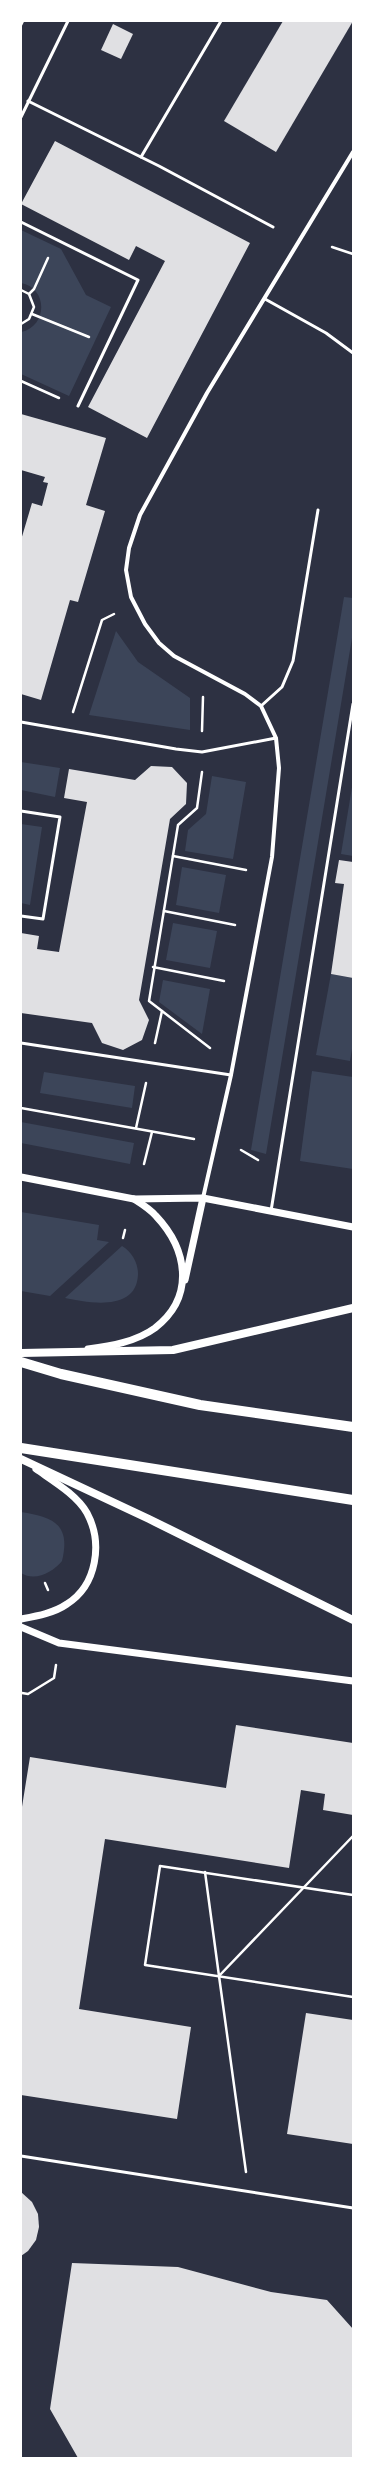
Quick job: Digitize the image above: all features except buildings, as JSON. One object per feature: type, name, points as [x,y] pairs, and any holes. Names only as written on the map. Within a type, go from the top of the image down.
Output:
[{"type":"main road","points":[[21,1353],[72,1351],[114,1353],[174,1350],[353,1308]]},
{"type":"main road","points":[[21,1362],[61,1374],[200,1405],[353,1427]]},
{"type":"main road","points":[[21,1448],[353,1500]]},
{"type":"main road","points":[[22,1459],[353,1620]]},
{"type":"street","points":[[72,1351],[110,1346],[129,1340],[154,1329],[173,1311],[183,1286],[231,1075],[272,857],[279,768],[276,738],[260,706],[245,694],[174,656],[159,642],[145,624],[131,597],[126,570],[129,548],[140,515],[207,393],[353,152]]},
{"type":"street","points":[[21,1178],[134,1199],[203,1198],[353,1227]]},
{"type":"street","points":[[134,1199],[155,1215],[170,1233],[180,1258],[183,1286]]},
{"type":"street","points":[[21,1619],[55,1610],[79,1595],[90,1577],[95,1556],[95,1533],[86,1512],[70,1495],[22,1459]]},
{"type":"street","points":[[21,1627],[59,1643],[353,1681]]},
{"type":"lane","points":[[21,117],[68,21]]},
{"type":"lane","points":[[141,157],[221,21]]},
{"type":"lane","points":[[28,101],[141,157],[273,227]]},
{"type":"lane","points":[[21,222],[138,280],[78,406]]},
{"type":"lane","points":[[265,299],[326,333],[353,353]]},
{"type":"lane","points":[[260,706],[282,687],[293,661],[318,510]]},
{"type":"lane","points":[[271,1211],[353,704]]},
{"type":"lane","points":[[21,722],[176,749],[202,752],[276,738]]},
{"type":"lane","points":[[21,811],[60,817],[43,919],[21,916]]},
{"type":"lane","points":[[21,1043],[231,1075]]},
{"type":"lane","points":[[21,2156],[353,2208]]},
{"type":"path","points":[[21,25],[23,21]]},
{"type":"path","points":[[28,294],[34,289],[57,239]]},
{"type":"path","points":[[332,247],[353,254]]},
{"type":"path","points":[[21,290],[28,294],[32,300],[32,314],[29,319],[21,324]]},
{"type":"path","points":[[32,314],[107,344]]},
{"type":"path","points":[[21,382],[78,406]]},
{"type":"path","points":[[73,714],[102,620],[114,614]]},
{"type":"path","points":[[204,697],[202,775],[196,808],[178,825],[153,967],[149,1001],[210,1048]]},
{"type":"path","points":[[173,856],[246,870]]},
{"type":"path","points":[[164,911],[235,925]]},
{"type":"path","points":[[153,967],[224,982]]},
{"type":"path","points":[[136,1128],[162,1011]]},
{"type":"path","points":[[21,1108],[191,1138]]},
{"type":"path","points":[[144,1164],[152,1132]]},
{"type":"path","points":[[241,1150],[246,1151]]},
{"type":"path","points":[[123,1238],[125,1230]]},
{"type":"path","points":[[45,1583],[48,1590]]},
{"type":"path","points":[[22,1693],[28,1694],[54,1678],[56,1664]]},
{"type":"path","points":[[219,1976],[353,1836]]},
{"type":"path","points":[[353,1895],[160,1866],[145,1965],[353,1997]]},
{"type":"path","points":[[205,1872],[248,2192]]},
{"type":"shaded area","points":[[21,230],[61,249],[86,295],[111,307],[69,396],[21,374],[21,332],[30,328],[36,323],[40,315],[41,307],[40,299],[36,292],[30,286],[21,283]]},
{"type":"shaded area","points":[[344,597],[353,598],[353,632],[266,1154],[251,1150]]},
{"type":"shaded area","points":[[116,631],[138,662],[190,698],[190,730],[89,715]]},
{"type":"shaded area","points":[[21,762],[60,768],[55,797],[21,790]]},
{"type":"shaded area","points":[[212,776],[246,782],[233,859],[185,851],[188,830],[206,814]]},
{"type":"shaded area","points":[[353,781],[353,856],[341,854]]},
{"type":"shaded area","points":[[21,824],[42,827],[30,905],[21,903]]},
{"type":"shaded area","points":[[182,867],[226,875],[219,913],[176,905]]},
{"type":"shaded area","points":[[173,923],[217,931],[210,968],[166,960]]},
{"type":"shaded area","points":[[331,974],[353,978],[353,1043],[350,1061],[316,1055]]},
{"type":"shaded area","points":[[163,980],[210,989],[202,1034],[159,1002]]},
{"type":"shaded area","points":[[312,1071],[353,1077],[353,1169],[300,1161]]},
{"type":"shaded area","points":[[44,1072],[135,1086],[132,1108],[40,1093]]},
{"type":"shaded area","points":[[21,1122],[134,1143],[130,1164],[21,1143]]},
{"type":"shaded area","points":[[21,1212],[99,1225],[97,1240],[109,1242],[50,1296],[21,1291]]},
{"type":"shaded area","points":[[122,1246],[126,1248],[136,1262],[138,1270],[136,1286],[130,1294],[121,1300],[98,1303],[65,1298]]},
{"type":"shaded area","points":[[21,1512],[42,1517],[57,1524],[64,1538],[62,1561],[54,1569],[38,1576],[26,1576],[21,1573]]}]
